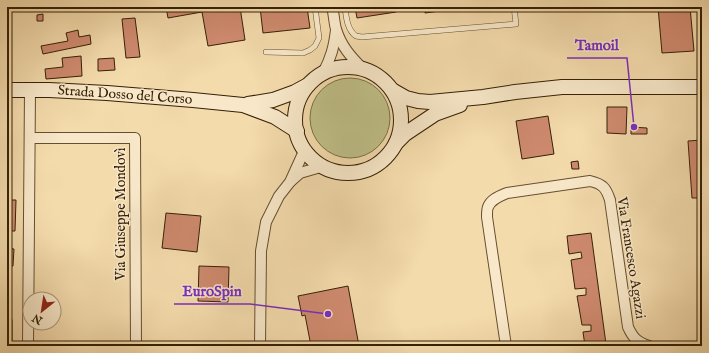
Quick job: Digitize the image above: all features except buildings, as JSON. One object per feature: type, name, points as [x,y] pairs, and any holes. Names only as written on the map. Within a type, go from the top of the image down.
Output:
[{"type":"main road","points":[[392,90],[399,105],[401,119],[400,133],[391,152],[384,159],[367,169],[344,172],[336,171],[324,166],[311,157],[298,137],[296,122],[297,109],[303,92],[308,85],[323,73],[336,69],[349,67],[363,69],[378,76],[392,90],[406,98],[430,102],[479,98],[562,87],[700,88]]},
{"type":"main road","name":"Strada Dosso del Corso","points":[[7,90],[100,93],[244,105],[273,100],[295,92],[308,85]]},
{"type":"main road","points":[[396,143],[405,134],[435,114],[479,98]]},
{"type":"main road","name":"Strada Dosso del Corso","points":[[244,105],[275,117],[297,131]]},
{"type":"street","points":[[331,7],[342,44],[347,52],[363,69]]},
{"type":"street","points":[[323,73],[332,54],[336,28]]},
{"type":"street","points":[[28,346],[30,90]]},
{"type":"street","name":"Via Giuseppe Mondovì","points":[[30,138],[135,138],[136,346]]},
{"type":"street","points":[[290,182],[305,149]]},
{"type":"street","points":[[260,346],[261,251],[266,222],[279,196],[290,182],[300,173],[324,166]]},
{"type":"street","name":"Via Francesco Agazzi","points":[[506,346],[487,217],[488,207],[498,196],[507,193],[590,181],[603,186],[610,200],[628,327],[635,339],[641,344],[649,346]]},
{"type":"lane","points":[[266,52],[303,53],[310,50],[315,46],[319,38],[315,8],[331,7]]},
{"type":"lane","points":[[345,7],[351,30],[356,36],[362,37],[516,24],[514,7]]},
{"type":"green space","points":[[350,78],[365,81],[378,90],[387,103],[390,118],[387,133],[378,146],[365,155],[350,158],[335,155],[322,146],[313,133],[310,118],[313,103],[322,90],[335,81]]},
{"type":"place","name":"Tamoil","points":[[634,127]]},
{"type":"place","name":"EuroSpin","points":[[328,314]]}]
